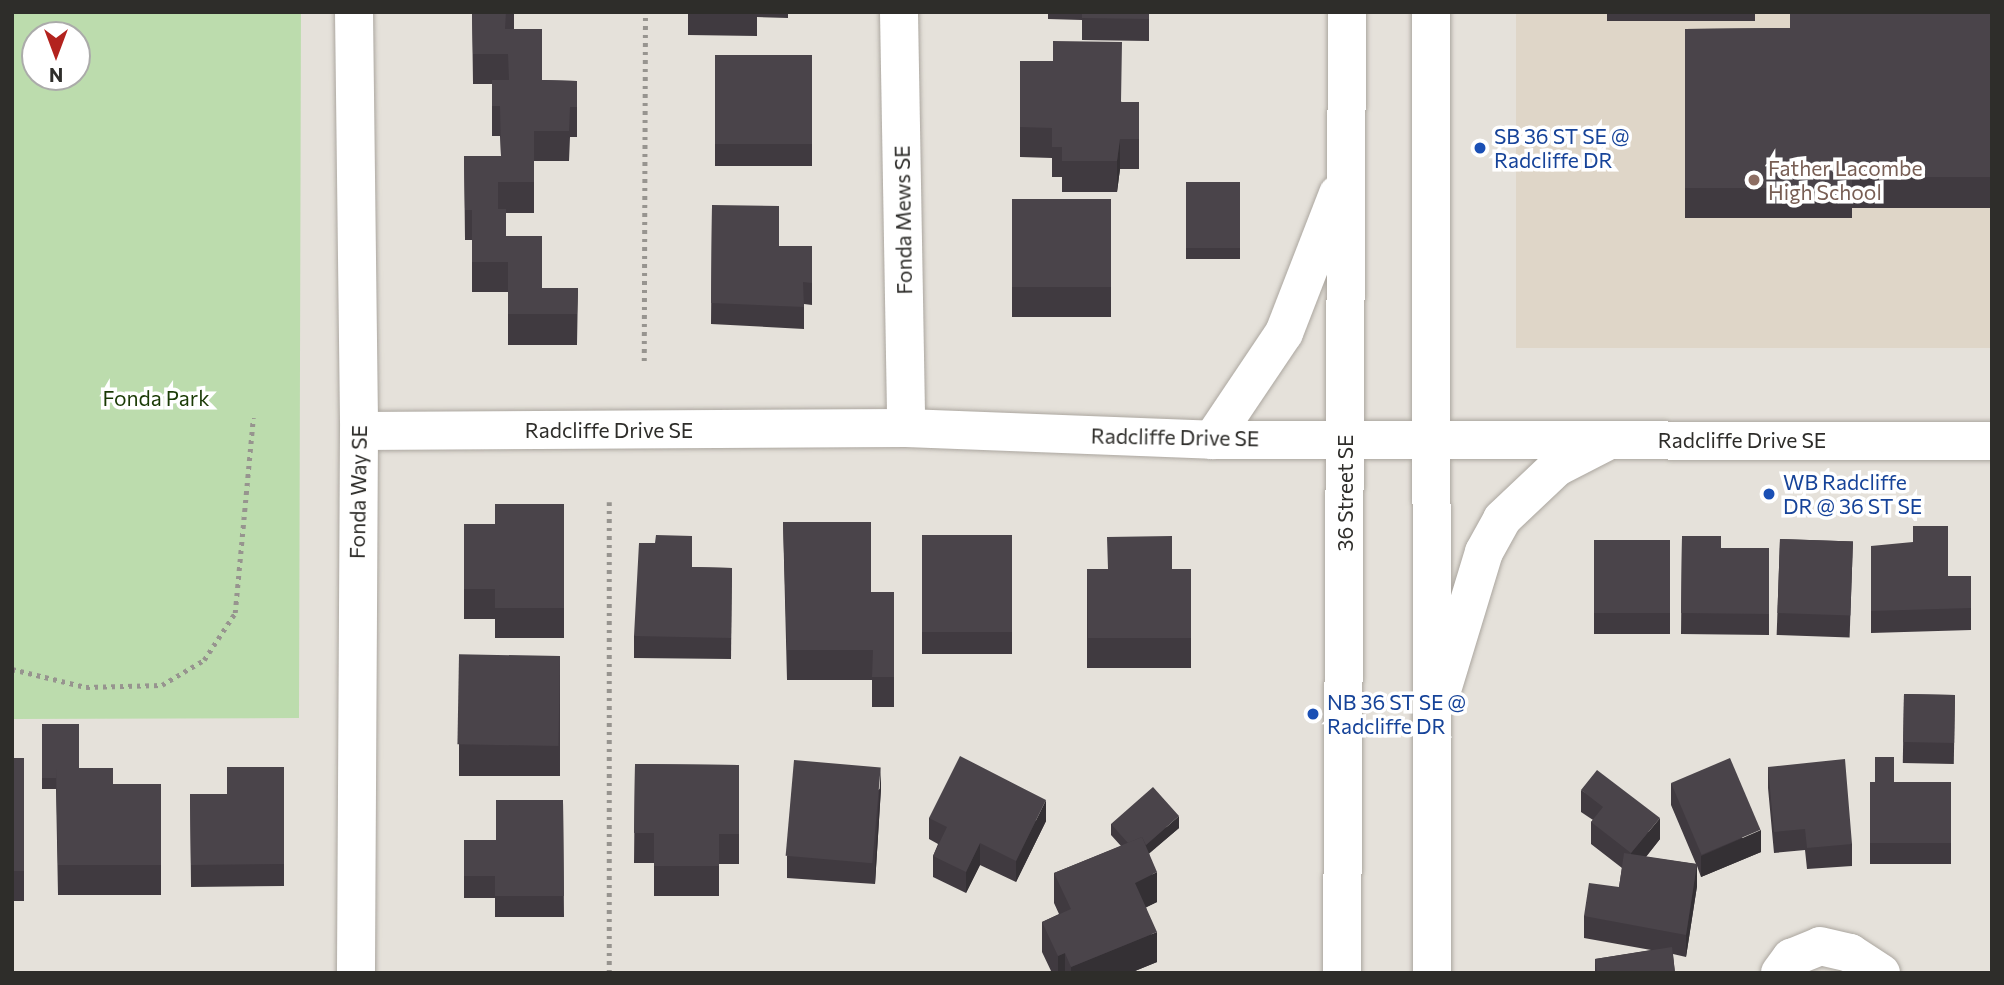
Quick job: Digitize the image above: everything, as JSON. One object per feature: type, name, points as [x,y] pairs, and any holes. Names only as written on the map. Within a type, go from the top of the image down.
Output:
[{"type":"street","name":"Fonda Way SE","points":[[354,12],[359,432],[356,973]]},
{"type":"street","name":"Fonda Mews SE","points":[[899,12],[906,428]]},
{"type":"street","name":"36 Street SE","points":[[1342,973],[1347,12]]},
{"type":"street","points":[[1431,12],[1432,973]]},
{"type":"street","points":[[1212,440],[1284,333],[1347,173]]},
{"type":"street","name":"Radcliffe Drive SE","points":[[359,432],[906,428],[1212,440],[1992,441]]},
{"type":"street","points":[[1432,726],[1484,552],[1502,519],[1557,467],[1610,440]]},
{"type":"street","points":[[1780,973],[1791,958],[1819,946],[1850,953],[1881,973]]},
{"type":"path","points":[[644,361],[645,12]]},
{"type":"path","points":[[12,669],[86,687],[162,685],[204,660],[235,613],[253,418]]},
{"type":"path","points":[[609,502],[609,973]]},
{"type":"shaded area","name":"Father Lacombe High School","points":[[1516,12],[1992,12],[1992,348],[1516,348]]},
{"type":"green space","name":"Fonda Park","points":[[12,12],[301,12],[299,718],[12,719]]},
{"type":"building","points":[[472,12],[506,12],[505,29],[542,29],[542,80],[577,81],[577,107],[570,107],[569,131],[534,131],[534,182],[498,182],[498,209],[506,209],[506,236],[542,236],[542,288],[578,288],[577,314],[508,314],[508,262],[472,262],[472,210],[465,210],[464,156],[501,156],[500,106],[492,106],[492,80],[509,80],[508,54],[473,54]]},
{"type":"building","points":[[1082,12],[1149,12],[1149,19],[1082,18]]},
{"type":"building","points":[[1790,12],[1992,12],[1992,177],[1852,177],[1852,188],[1685,188],[1685,29],[1790,28]]},
{"type":"building","points":[[1053,41],[1122,42],[1121,102],[1139,102],[1139,139],[1120,139],[1117,161],[1062,161],[1062,147],[1052,147],[1052,128],[1020,127],[1020,61],[1053,61]]},
{"type":"building","points":[[715,55],[812,55],[812,144],[715,144]]},
{"type":"building","points":[[1186,182],[1240,182],[1240,248],[1186,248]]},
{"type":"building","points":[[1012,199],[1111,199],[1111,287],[1012,287]]},
{"type":"building","points":[[712,205],[779,206],[779,246],[812,246],[812,283],[803,282],[804,307],[711,303]]},
{"type":"building","points":[[495,504],[564,504],[564,608],[495,608],[495,589],[464,589],[464,524],[495,524]]},
{"type":"building","points":[[783,522],[871,522],[871,592],[894,592],[894,677],[872,677],[873,650],[787,650]]},
{"type":"building","points":[[1913,526],[1948,526],[1948,576],[1971,576],[1971,608],[1871,611],[1871,546],[1913,542]]},
{"type":"building","points":[[656,535],[692,536],[692,567],[732,568],[731,638],[634,636],[639,543],[655,543]]},
{"type":"building","points":[[922,535],[1012,535],[1012,632],[922,632]]},
{"type":"building","points":[[1172,536],[1172,569],[1191,569],[1191,638],[1088,638],[1087,569],[1108,569],[1107,537]]},
{"type":"building","points":[[1682,536],[1721,536],[1721,548],[1769,548],[1769,614],[1681,613]]},
{"type":"building","points":[[1780,539],[1853,542],[1850,616],[1777,613]]},
{"type":"building","points":[[1594,540],[1670,540],[1670,613],[1594,613]]},
{"type":"building","points":[[459,654],[560,656],[558,746],[457,744]]},
{"type":"building","points":[[1904,694],[1955,695],[1954,743],[1903,742]]},
{"type":"building","points":[[42,724],[79,724],[79,768],[56,768],[56,778],[42,778]]},
{"type":"building","points":[[960,756],[1046,800],[1016,861],[980,843],[966,872],[933,856],[947,827],[929,818]]},
{"type":"building","points":[[1875,757],[1894,757],[1894,782],[1951,782],[1951,843],[1870,843],[1870,782],[1875,782]]},
{"type":"building","points":[[12,758],[24,758],[24,871],[12,871]]},
{"type":"building","points":[[1730,758],[1760,830],[1702,855],[1671,783]]},
{"type":"building","points":[[1845,759],[1852,844],[1807,848],[1805,829],[1774,832],[1768,767]]},
{"type":"building","points":[[794,760],[881,768],[872,863],[786,856]]},
{"type":"building","points":[[635,764],[739,765],[739,834],[719,834],[719,866],[654,866],[654,833],[634,833]]},
{"type":"building","points":[[227,767],[284,767],[284,864],[191,865],[190,794],[227,794]]},
{"type":"building","points":[[56,768],[113,768],[113,784],[161,784],[161,865],[58,865]]},
{"type":"building","points":[[1597,770],[1660,818],[1631,853],[1591,822],[1603,807],[1581,790]]},
{"type":"building","points":[[1153,787],[1179,816],[1146,845],[1142,837],[1128,843],[1111,824]]},
{"type":"building","points":[[496,800],[563,800],[564,896],[495,896],[495,876],[464,876],[464,840],[496,840]]},
{"type":"building","points":[[1142,837],[1157,872],[1135,883],[1157,932],[1071,967],[1065,953],[1058,956],[1042,922],[1071,909],[1054,873]]},
{"type":"building","points":[[1624,853],[1697,864],[1686,935],[1584,916],[1589,883],[1619,887]]},
{"type":"building","points":[[1672,947],[1675,973],[1597,973],[1595,959]]},
{"type":"place","name":"SB 36 ST SE @ Radcliffe DR","points":[[1480,148]]},
{"type":"place","name":"Father Lacombe High School","points":[[1754,180]]},
{"type":"place","name":"WB Radcliffe DR @ 36 ST SE","points":[[1769,494]]},
{"type":"place","name":"NB 36 ST SE @ Radcliffe DR","points":[[1313,714]]}]
